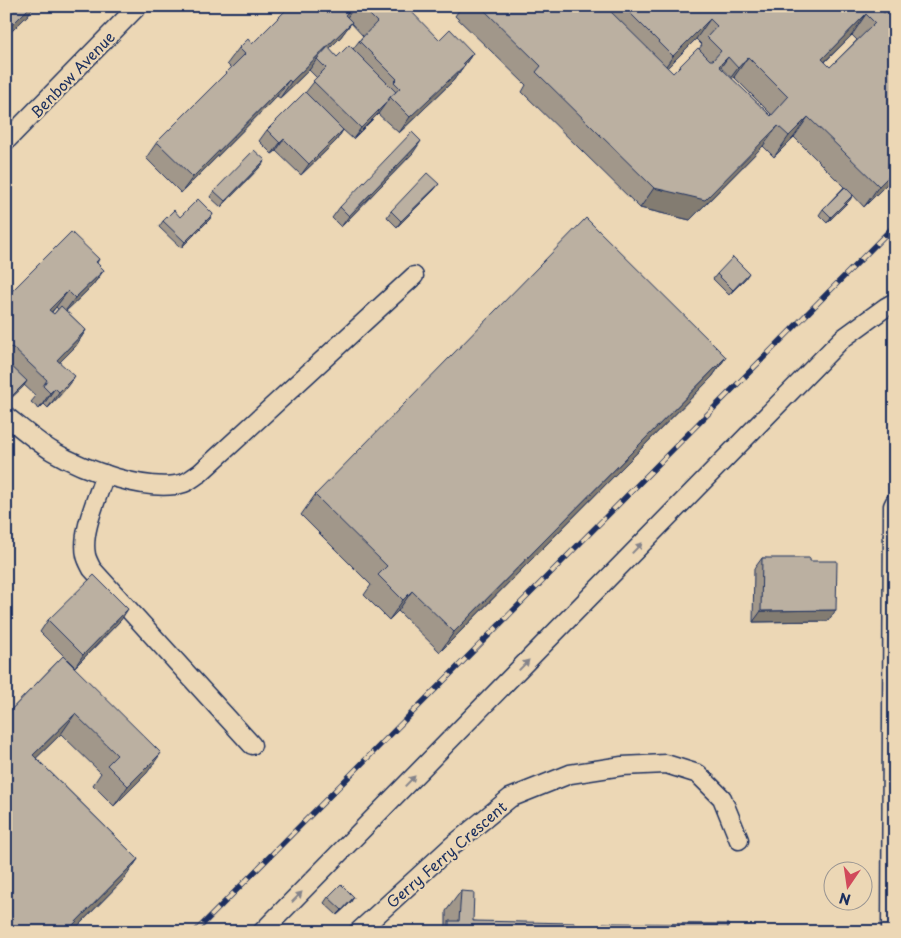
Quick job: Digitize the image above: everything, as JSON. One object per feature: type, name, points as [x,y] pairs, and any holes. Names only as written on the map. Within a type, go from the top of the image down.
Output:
[{"type":"lane","name":"Benbow Avenue","points":[[6,141],[135,7]]},
{"type":"lane","points":[[6,416],[53,451],[94,470],[141,484],[163,487],[185,483],[200,473],[414,276]]},
{"type":"lane","points":[[262,932],[842,340],[892,303]]},
{"type":"lane","points":[[105,474],[88,527],[85,544],[86,556],[92,569],[252,745]]},
{"type":"lane","points":[[891,932],[893,516],[895,502]]},
{"type":"lane","name":"Gerry Ferry Crescent","points":[[358,932],[453,845],[510,798],[570,774],[622,766],[666,764],[698,774],[722,798],[739,840]]},
{"type":"building","points":[[6,6],[31,6],[6,31]]},
{"type":"building","points":[[290,6],[354,6],[345,15],[352,22],[291,82],[289,80],[193,177],[157,142],[245,54],[239,48],[248,39],[252,44]]},
{"type":"building","points":[[361,6],[385,6],[384,8],[388,11],[393,6],[406,6],[439,40],[450,29],[473,53],[463,63],[465,65],[410,117],[390,97],[400,88],[394,82],[397,79],[359,41],[377,22]]},
{"type":"building","points":[[480,6],[605,6],[673,73],[698,48],[710,60],[713,60],[721,51],[707,37],[717,26],[710,19],[673,56],[623,6],[878,6],[884,13],[891,6],[895,6],[895,170],[879,186],[808,117],[789,136],[778,126],[705,200],[654,188],[536,72],[541,66]],"holes":[[[866,14],[875,23],[830,67],[822,59]],[[728,57],[738,68],[748,57],[788,97],[771,116],[719,66]]]},
{"type":"building","points":[[349,45],[396,92],[361,128],[313,81],[326,68],[317,59],[328,47],[337,57]]},
{"type":"building","points":[[305,92],[343,130],[309,164],[284,139],[280,143],[267,130]]},
{"type":"building","points":[[412,132],[421,141],[349,216],[340,207]]},
{"type":"building","points":[[254,150],[265,160],[225,201],[214,191]]},
{"type":"building","points":[[427,173],[439,184],[401,221],[391,211]]},
{"type":"building","points":[[845,187],[853,195],[831,217],[823,209]]},
{"type":"building","points":[[198,199],[213,214],[185,242],[163,221],[174,210],[180,217]]},
{"type":"building","points":[[586,218],[726,357],[454,632],[412,591],[403,600],[378,575],[387,566],[315,495]]},
{"type":"building","points":[[71,232],[99,259],[96,262],[104,270],[75,298],[68,291],[49,310],[54,314],[61,306],[86,330],[57,360],[75,376],[59,392],[55,388],[50,393],[43,386],[47,380],[6,343],[6,297]]},
{"type":"building","points":[[733,257],[749,273],[733,290],[717,274]]},
{"type":"building","points":[[6,361],[27,381],[6,402]]},
{"type":"building","points":[[762,558],[810,558],[810,561],[837,561],[836,610],[761,611]]},
{"type":"building","points":[[94,575],[128,609],[83,655],[48,620]]},
{"type":"building","points":[[63,656],[161,753],[128,786],[107,765],[117,755],[75,714],[33,755],[138,859],[66,932],[6,932],[6,715]]},
{"type":"building","points":[[341,884],[354,897],[342,910],[328,897]]},
{"type":"building","points":[[461,891],[474,892],[473,921],[574,923],[574,932],[449,932],[449,921],[459,921]]},
{"type":"building","points":[[603,923],[728,924],[728,932],[603,932]]},
{"type":"railway","points":[[195,932],[895,225]]}]
